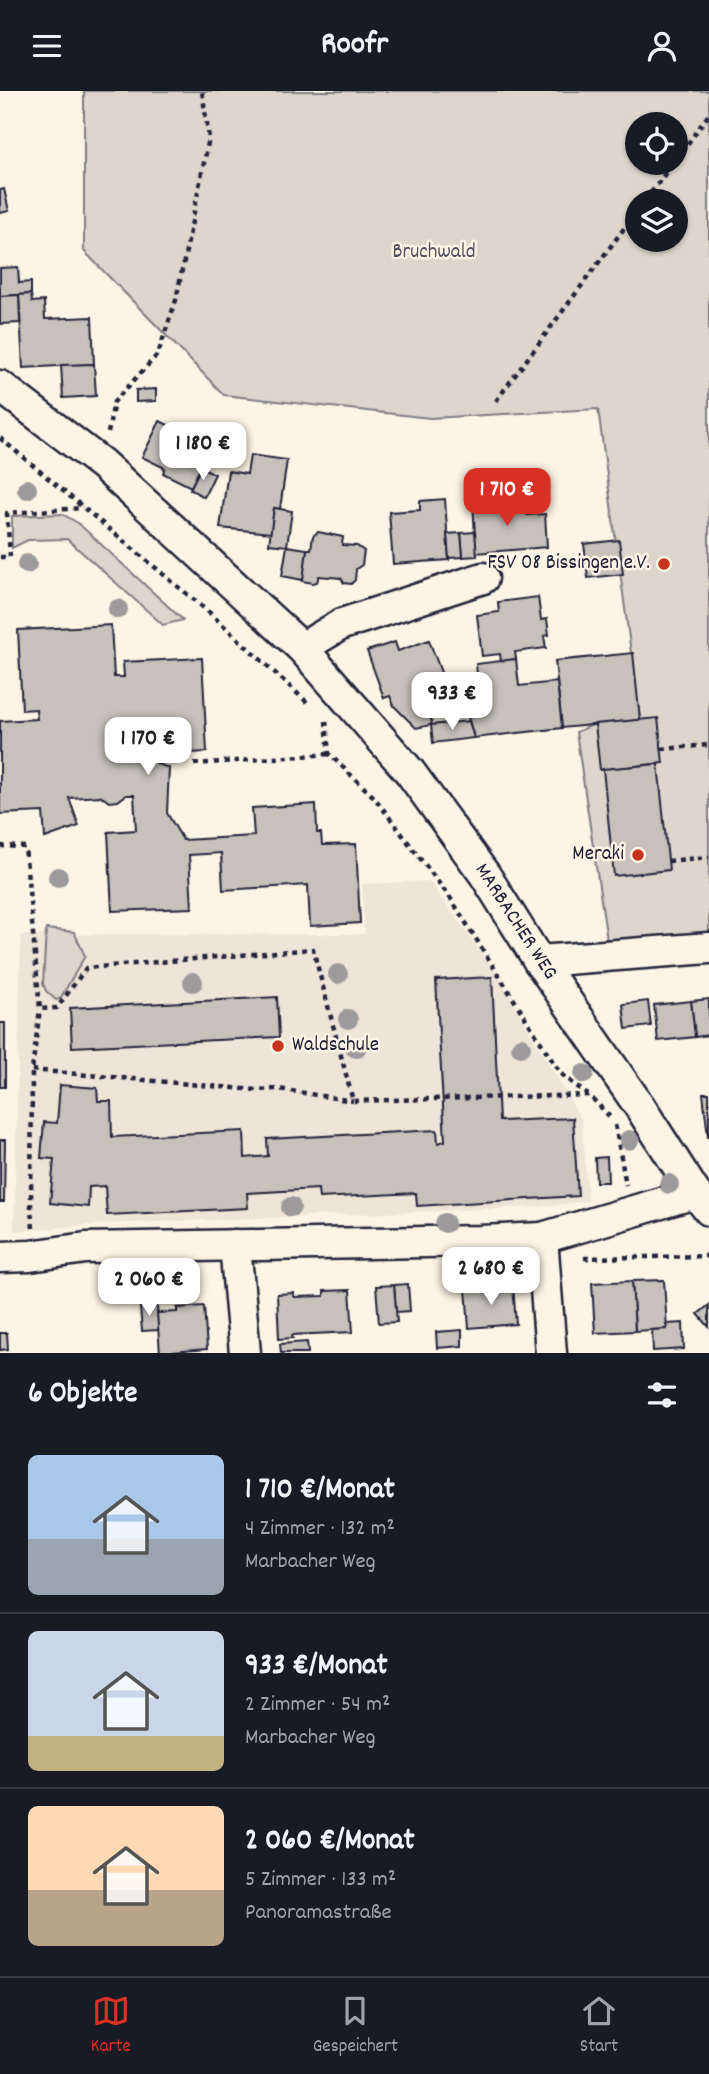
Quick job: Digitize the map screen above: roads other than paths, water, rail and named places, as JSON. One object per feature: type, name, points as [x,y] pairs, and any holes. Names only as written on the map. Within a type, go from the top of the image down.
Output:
[{"type":"street","name":"MARBACHER WEG","points":[[0,386],[102,464],[302,648],[410,772],[485,875],[539,961],[702,1202]]},
{"type":"street","points":[[302,648],[342,624],[483,578]]},
{"type":"street","points":[[539,961],[709,948]]},
{"type":"street","points":[[0,1257],[36,1256],[86,1248],[235,1245],[480,1241],[543,1248],[636,1212],[702,1202]]},
{"type":"street","points":[[235,1245],[245,1353]]},
{"type":"street","points":[[543,1248],[551,1353]]},
{"type":"place","name":"FSV 08 Bissingen e.V.","points":[[664,564]]},
{"type":"place","name":"Meraki","points":[[638,855]]},
{"type":"place","name":"Waldschule","points":[[278,1046]]},
{"type":"park label","name":"Bruchwald","points":[[434,253]]}]
